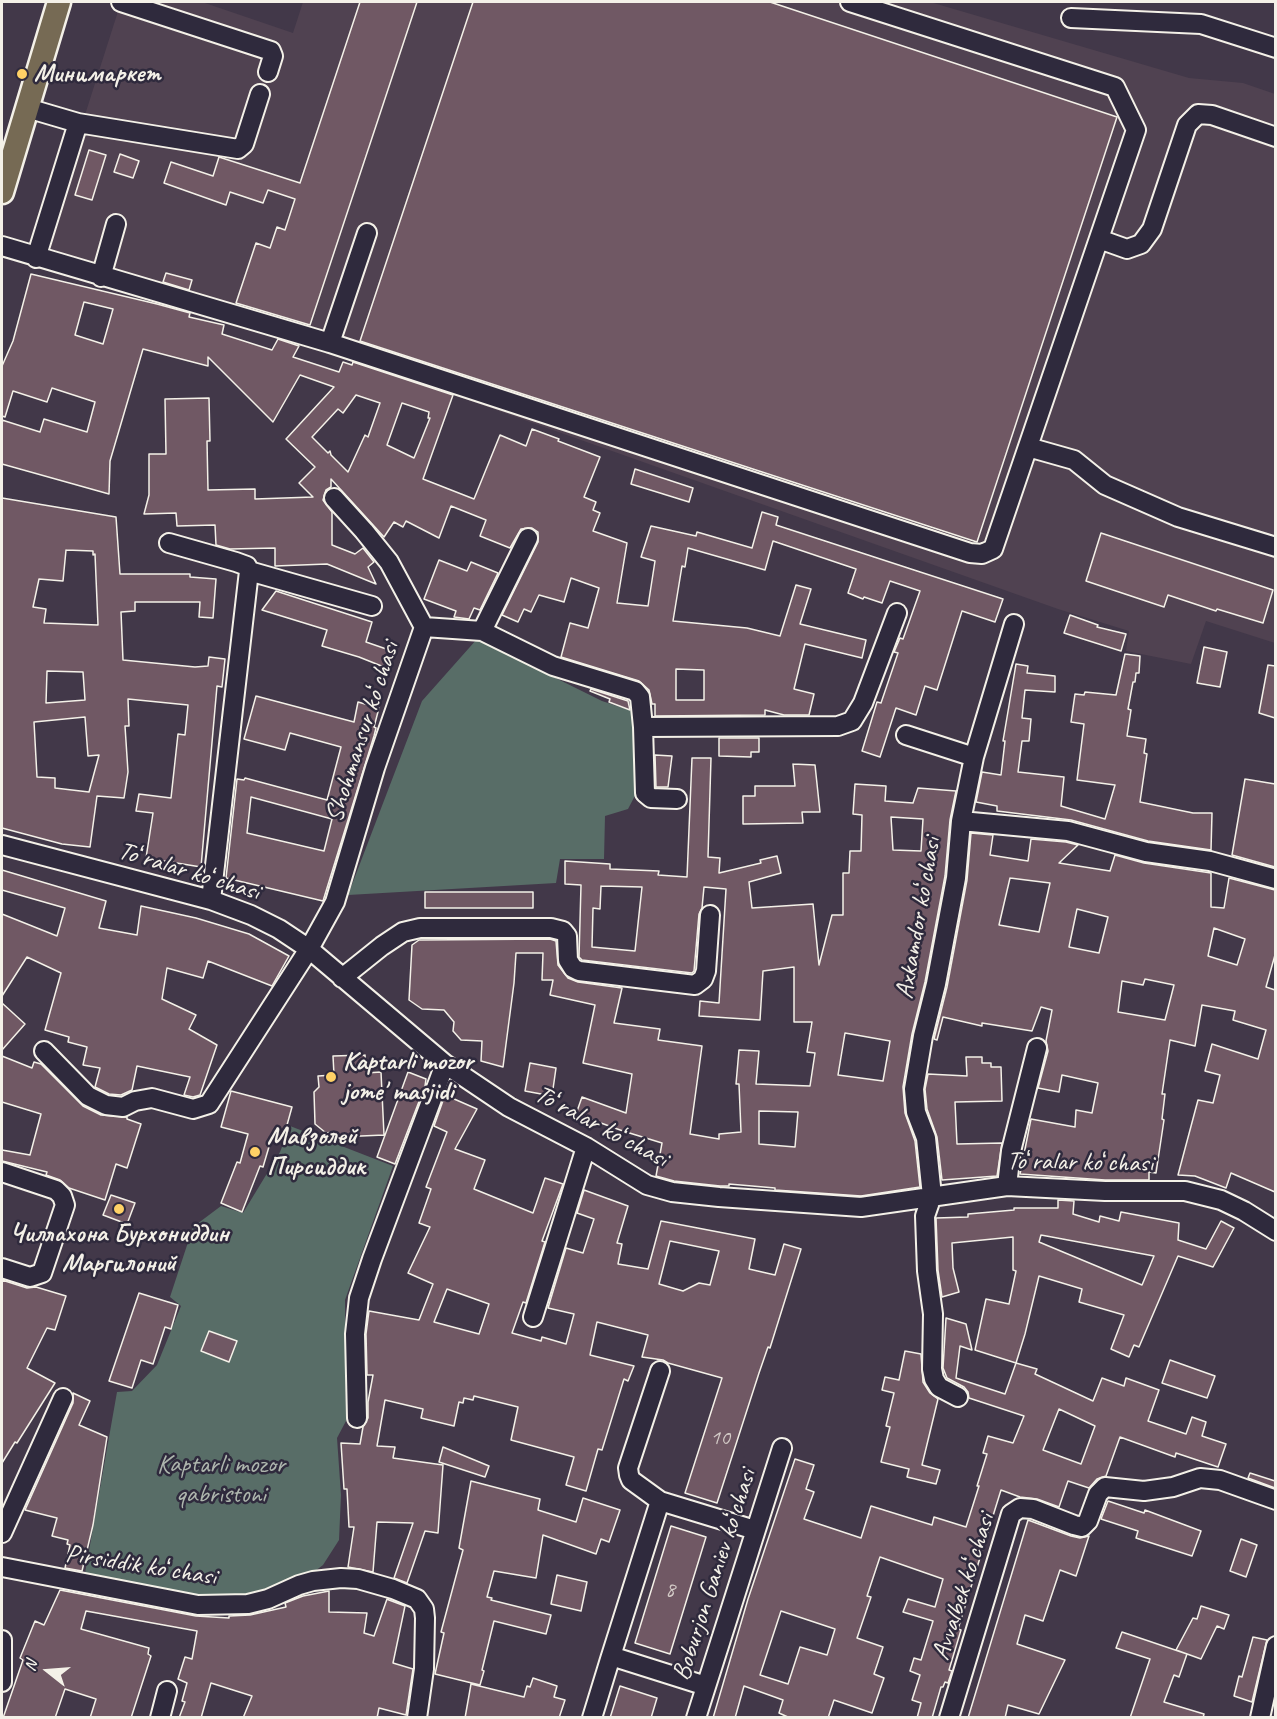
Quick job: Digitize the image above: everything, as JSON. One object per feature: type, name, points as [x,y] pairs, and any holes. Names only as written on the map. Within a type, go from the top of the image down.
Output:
[{"type":"main road","points":[[2,192],[59,2]]},
{"type":"street","points":[[121,2],[271,51],[273,56],[268,72]]},
{"type":"street","points":[[2,246],[330,344],[970,553],[982,554],[993,549],[1136,130],[1115,87],[850,2]]},
{"type":"street","points":[[1071,18],[1201,24],[1275,48]]},
{"type":"street","points":[[27,108],[78,123],[238,149],[244,144],[260,94]]},
{"type":"street","points":[[1099,239],[1127,249],[1141,244],[1152,229],[1187,124],[1198,114],[1212,115],[1275,136]]},
{"type":"street","points":[[36,258],[78,123]]},
{"type":"street","points":[[101,277],[116,224]]},
{"type":"street","points":[[330,344],[367,233]]},
{"type":"street","points":[[1028,447],[1074,460],[1105,485],[1178,517],[1275,547]]},
{"type":"street","points":[[334,498],[389,562],[424,627]]},
{"type":"street","points":[[482,630],[528,538]]},
{"type":"street","points":[[169,543],[236,562],[246,566],[249,571],[211,900]]},
{"type":"street","points":[[249,571],[372,606]]},
{"type":"street","points":[[678,799],[651,798],[645,793],[643,727],[846,725],[852,721],[863,703],[897,613]]},
{"type":"street","points":[[961,821],[974,757],[1014,624]]},
{"type":"street","name":"Shohmansur koʻchasi","points":[[44,1051],[88,1096],[106,1105],[123,1107],[135,1101],[152,1098],[193,1109],[205,1107],[215,1098],[309,949],[335,902],[375,768],[424,627],[482,630],[553,666],[635,691],[640,697],[643,727]]},
{"type":"street","points":[[906,735],[974,757]]},
{"type":"street","name":"Axkamdor koʻchasi","points":[[958,1397],[939,1387],[932,1369],[933,1314],[927,1270],[925,1216],[932,1196],[926,1138],[916,1112],[914,1089],[956,878],[961,821],[1068,831],[1146,852],[1210,861],[1275,879]]},
{"type":"street","name":"Toʻralar koʻchasi","points":[[2,845],[211,900],[279,929],[309,949],[445,1064],[510,1107],[586,1147],[647,1185],[672,1192],[719,1197],[861,1207],[1007,1186],[1105,1191],[1185,1191],[1221,1200],[1244,1211],[1275,1231]]},
{"type":"street","points":[[342,978],[382,946],[404,932],[420,928],[551,928],[563,931],[567,936],[568,960],[573,968],[579,971],[695,985],[703,979],[706,970],[710,915]]},
{"type":"street","points":[[1007,1186],[1011,1151],[1036,1048]]},
{"type":"street","points":[[357,1418],[355,1334],[359,1298],[445,1064]]},
{"type":"street","points":[[533,1317],[586,1147]]},
{"type":"street","points":[[2,1172],[56,1190],[62,1196],[64,1205],[42,1273],[30,1277],[2,1268]]},
{"type":"street","points":[[660,1371],[628,1468],[628,1475],[631,1480],[660,1501],[755,1530]]},
{"type":"street","points":[[2,1533],[63,1398]]},
{"type":"street","name":"Boburjon Ganiev koʻchasi","points":[[696,1718],[782,1448]]},
{"type":"street","name":"Avvalbek koʻchasi","points":[[949,1718],[1011,1514],[1020,1508],[1033,1509],[1074,1526],[1082,1527],[1088,1521],[1098,1494],[1105,1487],[1144,1491],[1173,1487],[1200,1478],[1220,1480],[1275,1500]]},
{"type":"street","points":[[592,1718],[660,1501]]},
{"type":"street","name":"Pirsiddik koʻchasi","points":[[2,1567],[198,1605],[248,1604],[268,1599],[306,1583],[341,1578],[358,1579],[409,1595],[421,1603],[425,1618],[424,1669],[417,1718]]},
{"type":"street","points":[[2,1640],[2,1682]]},
{"type":"street","points":[[1260,1718],[1275,1646]]},
{"type":"street","points":[[611,1656],[706,1686]]},
{"type":"street","points":[[160,1718],[167,1691]]},
{"type":"shaded area","points":[[121,2],[202,2],[293,33],[303,2],[930,2],[1189,78],[1243,83],[1275,94],[1275,643],[1206,621],[1191,664],[1126,651],[1129,631],[1058,609],[341,355],[39,259]]},
{"type":"green space","points":[[477,639],[602,701],[632,711],[639,788],[628,809],[605,816],[604,859],[560,859],[556,883],[348,895],[422,701]]},
{"type":"green space","name":"Kaptarli mozor qabristoni","points":[[290,1126],[393,1166],[345,1300],[346,1421],[337,1438],[341,1495],[339,1540],[323,1565],[306,1578],[264,1594],[223,1599],[132,1589],[84,1579],[117,1392],[132,1391],[157,1365],[181,1306],[170,1297],[193,1227],[221,1206],[243,1213],[280,1152]]},
{"type":"building","points":[[360,2],[417,2],[310,325],[236,303],[256,243],[270,248],[277,227],[285,230],[295,199],[268,190],[263,203],[230,192],[226,205],[164,183],[171,162],[213,176],[219,157],[300,183]]},
{"type":"building","points":[[473,2],[770,2],[1117,117],[977,542],[360,341]]},
{"type":"building","points":[[89,150],[106,155],[92,200],[75,195]]},
{"type":"building","points":[[120,154],[139,161],[133,178],[114,172]]},
{"type":"building","points":[[166,273],[192,280],[189,290],[163,282]]},
{"type":"building","points":[[31,274],[190,313],[189,317],[224,325],[222,334],[272,350],[278,339],[299,346],[293,357],[339,372],[343,362],[352,365],[353,362],[453,395],[423,479],[474,499],[500,435],[526,446],[532,429],[559,439],[558,441],[600,457],[584,497],[596,502],[593,510],[600,513],[593,531],[627,543],[617,603],[648,606],[655,561],[641,557],[651,526],[696,536],[697,532],[752,548],[762,512],[778,517],[776,525],[1003,599],[995,622],[962,611],[937,690],[925,686],[916,715],[896,708],[880,757],[862,751],[877,702],[881,703],[898,653],[894,652],[900,638],[903,639],[920,591],[890,581],[882,603],[864,597],[863,599],[848,593],[856,569],[773,541],[765,570],[688,548],[685,567],[682,566],[673,621],[747,628],[780,636],[796,585],[811,589],[800,624],[866,640],[862,658],[805,644],[794,689],[814,694],[809,715],[784,715],[765,710],[765,715],[655,716],[655,704],[652,704],[649,690],[639,681],[561,657],[570,623],[588,628],[599,588],[571,578],[564,602],[539,595],[531,612],[524,609],[518,622],[502,615],[538,542],[538,532],[532,528],[521,529],[510,548],[480,536],[486,520],[451,506],[439,538],[406,521],[403,527],[394,522],[384,537],[331,479],[331,487],[326,490],[323,500],[332,512],[332,545],[355,554],[363,548],[374,562],[368,567],[376,584],[327,564],[275,566],[275,548],[230,549],[216,545],[215,525],[177,526],[176,513],[144,514],[149,495],[149,454],[166,454],[165,399],[209,398],[208,490],[255,489],[255,499],[313,497],[299,483],[315,467],[286,439],[334,387],[300,375],[273,422],[208,357],[208,366],[143,349],[110,461],[109,494],[2,464],[2,420],[40,432],[44,419],[87,432],[95,402],[52,388],[47,402],[13,391],[5,417],[2,416],[2,366],[13,341]],"holes":[[[84,302],[113,309],[103,344],[75,335]],[[356,395],[380,403],[368,437],[365,435],[348,472],[331,455],[330,451],[328,453],[312,437],[338,409],[343,413]],[[402,403],[429,412],[428,418],[430,418],[414,458],[387,445]],[[676,669],[704,670],[704,700],[676,700]]]},
{"type":"building","points":[[635,469],[693,488],[689,502],[631,484]]},
{"type":"building","points":[[2,498],[116,517],[120,574],[190,574],[190,577],[216,579],[213,618],[199,617],[200,602],[135,602],[135,611],[121,612],[123,660],[195,667],[208,666],[209,657],[225,659],[222,687],[217,686],[201,867],[146,858],[153,813],[136,811],[139,794],[171,798],[178,734],[185,735],[188,705],[128,699],[129,726],[125,726],[128,772],[124,798],[97,796],[90,847],[62,844],[2,828]],"holes":[[[66,550],[93,551],[93,555],[95,554],[98,625],[44,623],[46,609],[33,607],[39,579],[63,581]],[[47,671],[83,672],[85,700],[46,703]],[[85,717],[88,756],[99,755],[89,792],[55,788],[55,778],[37,777],[34,722]]]},
{"type":"building","points":[[1101,533],[1273,590],[1263,623],[1168,595],[1164,607],[1086,581]]},
{"type":"building","points":[[439,560],[467,571],[471,562],[498,573],[480,610],[474,608],[469,619],[454,617],[456,611],[424,599]]},
{"type":"building","points":[[276,591],[372,622],[366,642],[395,652],[389,669],[322,646],[327,630],[262,610]]},
{"type":"building","points":[[1070,615],[1098,625],[1097,627],[1126,634],[1121,651],[1064,633]]},
{"type":"building","points":[[1204,647],[1227,652],[1220,687],[1197,683]]},
{"type":"building","points":[[1125,654],[1140,656],[1139,673],[1136,673],[1135,682],[1133,682],[1128,709],[1131,710],[1127,736],[1146,739],[1144,753],[1147,754],[1140,802],[1193,813],[1212,813],[1211,850],[1148,841],[1071,820],[997,811],[997,806],[976,802],[982,772],[1001,775],[1005,741],[1003,741],[1016,664],[1028,666],[1027,673],[1055,676],[1055,692],[1025,690],[1022,718],[1031,719],[1029,741],[1022,741],[1018,772],[1064,777],[1061,806],[1105,819],[1115,785],[1077,780],[1084,724],[1071,722],[1075,694],[1084,695],[1085,692],[1116,695]]},
{"type":"building","points":[[1268,665],[1275,666],[1275,718],[1259,713]]},
{"type":"building","points":[[591,689],[628,701],[630,710],[609,702],[610,699],[590,691]]},
{"type":"building","points":[[256,696],[354,722],[358,702],[379,708],[374,736],[323,901],[226,878],[237,779],[244,780],[245,778],[327,800],[341,747],[290,733],[285,750],[244,739]],"holes":[[[251,797],[332,819],[324,851],[247,833]]]},
{"type":"building","points":[[719,738],[759,738],[759,752],[751,752],[751,757],[719,756]]},
{"type":"building","points":[[655,755],[672,756],[668,787],[656,787]]},
{"type":"building","points":[[692,758],[711,758],[708,857],[720,858],[719,873],[761,863],[760,860],[777,856],[781,873],[749,882],[752,908],[813,904],[819,965],[832,915],[843,915],[843,873],[849,873],[850,851],[861,851],[862,815],[853,814],[855,784],[886,786],[885,801],[913,803],[918,788],[956,791],[950,820],[945,876],[903,1087],[905,1113],[915,1141],[920,1187],[861,1196],[775,1190],[775,1188],[729,1184],[729,1186],[720,1186],[674,1181],[656,1176],[662,1143],[576,1114],[582,1097],[626,1113],[632,1074],[583,1063],[595,1005],[550,995],[553,980],[542,980],[543,953],[516,953],[503,1067],[481,1061],[482,1041],[461,1040],[453,1031],[454,1022],[444,1010],[422,1009],[409,1000],[412,945],[419,940],[550,939],[556,941],[558,965],[568,978],[578,982],[622,988],[614,1023],[660,1029],[658,1040],[702,1046],[690,1134],[719,1139],[719,1134],[741,1132],[739,1084],[736,1084],[739,1050],[759,1051],[756,1084],[810,1086],[815,1053],[807,1052],[812,1022],[794,1022],[794,967],[763,971],[760,1020],[699,1016],[700,1001],[719,1003],[726,889],[704,887],[692,973],[582,960],[579,957],[581,885],[565,884],[565,861],[610,864],[610,869],[659,871],[658,875],[687,877]],"holes":[[[891,817],[923,819],[921,851],[893,850]],[[601,886],[642,887],[635,951],[592,947],[593,908],[600,909]],[[845,1033],[890,1041],[883,1081],[838,1075]],[[759,1111],[798,1112],[795,1147],[759,1144]]]},
{"type":"building","points":[[793,764],[815,765],[820,812],[802,812],[803,823],[743,824],[743,796],[755,796],[755,786],[795,786]]},
{"type":"building","points":[[1245,779],[1275,784],[1275,867],[1232,855]]},
{"type":"building","points":[[971,833],[993,835],[990,855],[1028,861],[1031,839],[1078,845],[1059,863],[1110,871],[1115,855],[1144,863],[1211,873],[1211,907],[1224,908],[1229,878],[1275,890],[1275,955],[1266,987],[1275,990],[1275,1192],[1231,1173],[1226,1188],[1195,1176],[1178,1175],[1198,1100],[1213,1103],[1220,1075],[1205,1071],[1212,1044],[1258,1059],[1266,1030],[1233,1020],[1235,1011],[1202,1005],[1195,1046],[1170,1040],[1162,1094],[1165,1094],[1162,1119],[1164,1120],[1156,1173],[1149,1172],[1149,1180],[1105,1180],[1020,1174],[1031,1119],[1075,1127],[1076,1110],[1092,1113],[1098,1083],[1062,1075],[1059,1092],[1038,1088],[1048,1051],[1046,1041],[1052,1010],[1041,1007],[1032,1031],[982,1023],[982,1026],[943,1017],[937,1040],[934,1039],[947,987],[967,880]],"holes":[[[1010,878],[1050,883],[1039,932],[999,925]],[[1077,909],[1108,917],[1099,953],[1069,947]],[[1214,928],[1245,939],[1237,965],[1208,956]],[[1145,979],[1174,985],[1165,1020],[1118,1012],[1122,981],[1143,985]]]},
{"type":"building","points":[[2,870],[106,901],[99,928],[137,935],[141,906],[196,918],[249,934],[289,956],[272,986],[208,961],[203,978],[167,968],[162,999],[196,1015],[189,1029],[217,1045],[200,1095],[193,1097],[184,1095],[190,1077],[137,1066],[132,1090],[121,1095],[109,1094],[95,1087],[100,1068],[83,1065],[87,1047],[68,1042],[69,1037],[45,1030],[61,973],[27,957],[2,996],[2,914],[57,936],[65,908],[2,890]]},
{"type":"building","points":[[425,892],[533,892],[533,908],[425,908]]},
{"type":"building","points":[[2,1003],[25,1024],[2,1050]]},
{"type":"building","points":[[365,1055],[366,1073],[381,1072],[384,1135],[338,1137],[333,1132],[326,1133],[315,1124],[314,1092],[319,1087],[318,1076],[334,1075],[333,1056]]},
{"type":"building","points":[[2,1056],[32,1068],[34,1062],[41,1064],[83,1106],[101,1115],[127,1117],[141,1124],[127,1168],[116,1164],[105,1200],[69,1188],[60,1180],[46,1175],[47,1172],[2,1161],[2,1150],[30,1155],[41,1114],[2,1102]]},
{"type":"building","points":[[966,1057],[982,1057],[982,1063],[991,1063],[991,1067],[1001,1067],[1002,1101],[955,1102],[957,1144],[1002,1143],[997,1176],[942,1180],[937,1137],[927,1109],[925,1089],[928,1074],[967,1076]]},
{"type":"building","points":[[530,1063],[556,1068],[552,1096],[525,1091]]},
{"type":"building","points":[[408,1072],[426,1079],[395,1164],[377,1157]]},
{"type":"building","points":[[231,1091],[292,1107],[282,1143],[271,1140],[263,1167],[260,1166],[242,1212],[221,1203],[237,1162],[240,1163],[248,1134],[221,1127]]},
{"type":"building","points":[[445,1095],[477,1109],[455,1149],[485,1160],[474,1189],[533,1213],[545,1178],[563,1184],[542,1241],[545,1242],[526,1303],[523,1302],[512,1333],[541,1341],[542,1337],[566,1344],[574,1314],[548,1308],[566,1248],[583,1253],[594,1219],[577,1213],[584,1190],[628,1206],[617,1243],[622,1244],[618,1264],[648,1269],[661,1221],[755,1239],[749,1269],[775,1275],[784,1244],[801,1249],[717,1503],[685,1493],[722,1378],[663,1360],[642,1357],[648,1335],[597,1322],[590,1355],[634,1366],[628,1381],[624,1379],[602,1450],[598,1449],[586,1491],[566,1485],[574,1457],[511,1440],[518,1407],[474,1396],[473,1400],[464,1398],[463,1403],[459,1402],[454,1426],[421,1418],[423,1409],[385,1400],[377,1446],[395,1447],[393,1458],[443,1465],[438,1533],[425,1531],[407,1583],[394,1578],[413,1523],[377,1522],[373,1572],[348,1567],[354,1527],[349,1527],[341,1443],[360,1444],[363,1427],[368,1418],[368,1402],[373,1375],[367,1375],[366,1334],[369,1311],[419,1320],[433,1284],[408,1273],[430,1227],[419,1223],[431,1189],[426,1187],[447,1132],[434,1126]],"holes":[[[670,1241],[719,1251],[710,1285],[699,1283],[683,1291],[659,1284]],[[447,1289],[489,1304],[479,1334],[434,1322]]]},
{"type":"building","name":"Чиллахона Бурхониддин Маргилоний","points":[[111,1195],[135,1203],[127,1224],[103,1215]]},
{"type":"building","points":[[1058,1200],[1074,1201],[1073,1214],[1099,1222],[1100,1216],[1119,1221],[1121,1212],[1179,1223],[1178,1240],[1206,1249],[1221,1221],[1234,1228],[1213,1267],[1178,1256],[1139,1347],[1134,1345],[1129,1357],[1111,1349],[1124,1315],[1079,1302],[1082,1289],[1039,1276],[1016,1363],[975,1350],[986,1299],[1009,1304],[1016,1271],[1013,1270],[1013,1237],[952,1243],[953,1268],[959,1292],[942,1297],[938,1270],[936,1218],[968,1217],[968,1214],[1014,1210],[1014,1208],[1058,1208]],"holes":[[[1041,1235],[1154,1256],[1142,1285],[1039,1242]]]},
{"type":"building","points":[[2,1280],[66,1296],[55,1330],[47,1328],[27,1368],[55,1383],[2,1463]]},
{"type":"building","points":[[139,1293],[178,1305],[171,1329],[165,1327],[153,1364],[141,1360],[132,1388],[109,1381]]},
{"type":"building","points":[[946,1318],[966,1324],[972,1350],[960,1346],[956,1378],[1005,1394],[1016,1363],[1037,1369],[1035,1374],[1093,1401],[1102,1378],[1124,1386],[1126,1378],[1159,1390],[1148,1421],[1186,1434],[1192,1417],[1206,1422],[1202,1436],[1226,1444],[1218,1467],[1176,1453],[1175,1457],[1120,1437],[1106,1476],[1097,1479],[1089,1488],[1068,1481],[1059,1507],[1001,1490],[958,1629],[961,1630],[949,1670],[952,1671],[948,1683],[945,1682],[941,1687],[932,1718],[917,1718],[921,1703],[912,1700],[920,1675],[910,1671],[914,1658],[921,1660],[933,1621],[903,1612],[908,1599],[935,1607],[943,1579],[880,1557],[867,1596],[871,1597],[857,1638],[883,1647],[874,1674],[884,1678],[872,1713],[834,1700],[828,1718],[790,1718],[779,1713],[783,1700],[744,1686],[735,1718],[713,1718],[748,1599],[795,1459],[814,1465],[806,1489],[814,1492],[804,1519],[861,1538],[871,1506],[932,1525],[934,1517],[966,1527],[987,1454],[983,1453],[988,1436],[1013,1443],[1024,1416],[969,1398],[964,1387],[947,1378],[943,1368]],"holes":[[[1059,1409],[1095,1426],[1081,1464],[1043,1450]],[[781,1611],[835,1629],[827,1655],[800,1647],[788,1684],[760,1675]]]},
{"type":"building","points":[[209,1331],[237,1341],[229,1362],[201,1351]]},
{"type":"building","points":[[905,1351],[921,1354],[923,1382],[930,1393],[938,1399],[922,1465],[940,1470],[936,1484],[907,1477],[909,1469],[881,1462],[890,1427],[886,1426],[894,1393],[882,1390],[885,1377],[899,1380]]},
{"type":"building","points":[[1170,1360],[1215,1376],[1207,1398],[1162,1383]]},
{"type":"building","points":[[73,1393],[90,1401],[79,1425],[107,1437],[93,1525],[82,1571],[65,1568],[70,1545],[67,1544],[68,1540],[52,1536],[57,1518],[25,1510],[73,1403]]},
{"type":"building","points":[[443,1447],[489,1466],[485,1477],[439,1462]]},
{"type":"building","points":[[1250,1473],[1275,1481],[1275,1488],[1248,1478]]},
{"type":"building","points":[[471,1481],[540,1499],[538,1510],[576,1522],[583,1498],[620,1510],[609,1542],[601,1539],[596,1554],[543,1535],[536,1578],[494,1571],[487,1597],[492,1598],[491,1600],[551,1615],[546,1634],[494,1621],[480,1685],[435,1674],[444,1633],[441,1632],[463,1550],[459,1548]]},
{"type":"building","points":[[1108,1501],[1144,1513],[1145,1510],[1201,1531],[1192,1556],[1136,1538],[1138,1531],[1101,1519]]},
{"type":"building","points":[[1028,1520],[1071,1536],[1080,1538],[1089,1536],[1076,1576],[1060,1570],[1043,1621],[1025,1615],[1017,1644],[1065,1660],[1039,1714],[1008,1705],[1005,1718],[968,1718]]},
{"type":"building","points":[[671,1526],[706,1537],[670,1654],[635,1643]]},
{"type":"building","points":[[1241,1539],[1257,1545],[1246,1577],[1230,1571]]},
{"type":"building","points":[[557,1575],[587,1582],[581,1611],[551,1604]]},
{"type":"building","points":[[60,1590],[196,1616],[229,1618],[229,1616],[250,1615],[286,1607],[285,1603],[303,1596],[329,1591],[329,1612],[367,1613],[364,1633],[374,1636],[387,1599],[405,1606],[393,1663],[413,1669],[406,1715],[379,1708],[377,1718],[243,1718],[252,1696],[211,1683],[201,1718],[179,1718],[185,1702],[182,1701],[187,1683],[178,1679],[185,1657],[192,1659],[197,1631],[86,1611],[81,1629],[149,1648],[148,1654],[151,1656],[131,1718],[90,1718],[96,1699],[65,1689],[55,1718],[3,1718],[23,1660],[20,1658],[35,1621],[44,1625]]},
{"type":"building","points":[[1201,1606],[1229,1615],[1224,1629],[1217,1626],[1201,1659],[1176,1650],[1193,1618],[1197,1619]]},
{"type":"building","points":[[1122,1632],[1187,1654],[1179,1677],[1174,1675],[1164,1702],[1204,1714],[1203,1718],[1130,1718],[1150,1659],[1116,1648]]},
{"type":"building","points":[[1253,1637],[1267,1640],[1252,1702],[1234,1696]]},
{"type":"building","points":[[533,1678],[557,1686],[554,1697],[565,1700],[559,1718],[465,1718],[471,1684],[524,1697],[527,1686],[530,1687]]},
{"type":"building","points":[[620,1686],[657,1698],[651,1718],[610,1718]]},
{"type":"place","name":"Минимаркет","points":[[22,74]]},
{"type":"place","name":"Kaptarli mozor jome' masjidi","points":[[331,1077]]},
{"type":"place","name":"Мавзолей Пирсиддик","points":[[255,1152]]},
{"type":"place","name":"Чиллахона Бурхониддин Маргилоний","points":[[119,1209]]}]
